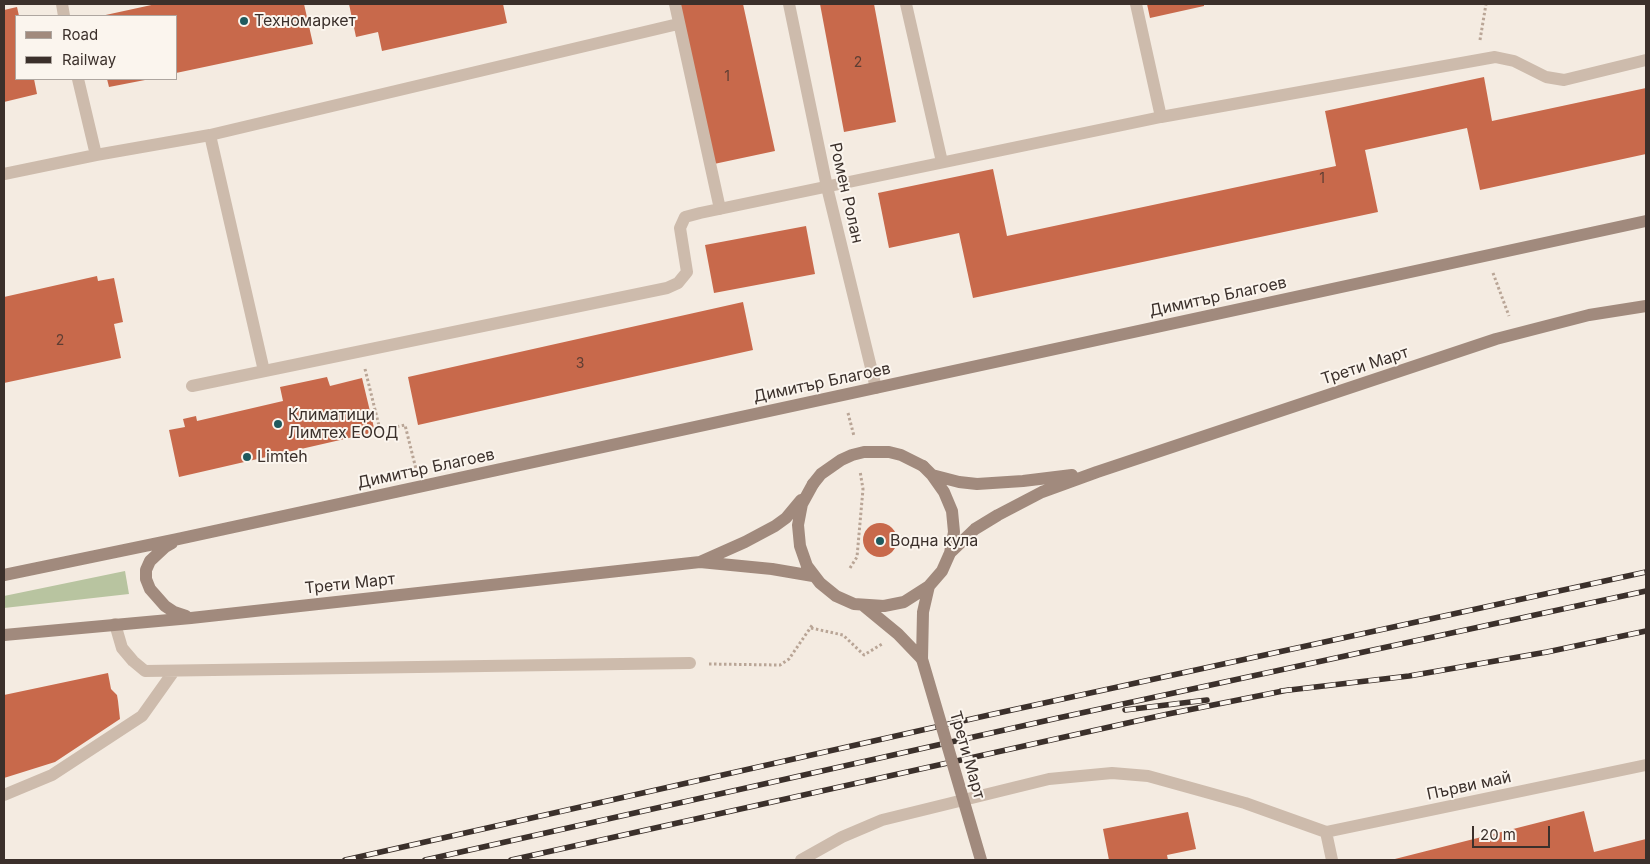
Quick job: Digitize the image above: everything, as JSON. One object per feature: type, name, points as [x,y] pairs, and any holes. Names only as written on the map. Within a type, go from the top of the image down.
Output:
[{"type":"street","points":[[675,4],[720,209]]},
{"type":"street","name":"Ромен Ролан","points":[[789,4],[827,187],[876,388]]},
{"type":"street","points":[[906,4],[942,162]]},
{"type":"street","points":[[1136,4],[1161,117]]},
{"type":"street","points":[[4,174],[96,155],[210,135],[678,24]]},
{"type":"street","points":[[192,386],[667,288],[678,284],[686,272],[680,228],[685,218],[720,209],[1161,117],[1495,57],[1514,60],[1546,77],[1564,80],[1646,60]]},
{"type":"street","points":[[78,80],[96,155]]},
{"type":"street","points":[[210,135],[264,371]]},
{"type":"street","name":"Димитър Благоев","points":[[4,575],[420,487],[1646,221]]},
{"type":"street","name":"Трети Март","points":[[950,553],[975,529],[998,514],[1042,492],[1097,472],[1515,334],[1589,315],[1646,306]]},
{"type":"street","points":[[864,452],[895,453],[912,460],[927,470],[944,492],[952,511],[954,532],[950,553],[942,571],[929,586],[904,602],[884,606],[854,604],[836,596],[823,587],[813,576],[803,557],[798,536],[799,515],[809,489],[830,466],[852,455],[864,452]]},
{"type":"street","name":"Трети Март","points":[[927,470],[959,482],[977,484],[1023,481],[1097,472]]},
{"type":"street","name":"Трети Март","points":[[700,562],[745,542],[786,518],[809,489]]},
{"type":"street","points":[[178,539],[166,546],[150,561],[146,570],[146,579],[150,589],[165,606],[174,612],[191,618]]},
{"type":"street","name":"Трети Март","points":[[4,635],[191,618],[700,562],[772,569],[813,576]]},
{"type":"street","name":"Трети Март","points":[[929,586],[923,612],[922,659],[982,860]]},
{"type":"street","name":"Трети Март","points":[[864,606],[898,634],[922,659]]},
{"type":"street","points":[[115,624],[122,648],[133,662],[145,671],[690,663]]},
{"type":"street","points":[[4,795],[52,775],[142,716],[174,671]]},
{"type":"street","name":"Първи май","points":[[1326,832],[1646,765]]},
{"type":"street","points":[[802,860],[842,837],[882,820],[1049,779],[1112,773],[1148,776],[1245,803],[1326,832],[1332,860]]},
{"type":"path","points":[[1477,60],[1486,4]]},
{"type":"path","points":[[1487,256],[1515,334]]},
{"type":"path","points":[[360,351],[380,430],[405,425],[420,487]]},
{"type":"path","points":[[843,395],[854,439]]},
{"type":"path","points":[[850,568],[857,557],[863,489],[859,465]]},
{"type":"path","points":[[690,663],[780,665],[789,659],[813,624]]},
{"type":"path","points":[[811,628],[843,636],[864,654],[898,634]]},
{"type":"green space","points":[[125,571],[129,594],[4,608],[4,596]]},
{"type":"building","points":[[156,4],[304,4],[313,44],[178,73],[178,15],[106,15]]},
{"type":"building","points":[[349,4],[503,4],[507,23],[382,51],[378,32],[356,37]]},
{"type":"building","points":[[679,4],[743,4],[775,151],[714,164]]},
{"type":"building","points":[[820,4],[874,4],[896,122],[844,132]]},
{"type":"building","points":[[1147,4],[1204,4],[1204,6],[1150,18]]},
{"type":"building","points":[[17,7],[19,15],[15,15],[15,80],[34,80],[37,94],[4,102],[4,10]]},
{"type":"building","points":[[1484,77],[1492,121],[1646,88],[1646,154],[1480,190],[1467,128],[1365,150],[1378,212],[973,298],[959,233],[889,248],[878,193],[993,169],[1007,236],[1336,166],[1325,111]]},
{"type":"building","points":[[107,80],[145,80],[109,87]]},
{"type":"building","points":[[806,226],[815,274],[714,293],[705,245]]},
{"type":"building","points":[[97,276],[98,281],[114,278],[123,322],[114,324],[121,358],[4,383],[4,297]]},
{"type":"building","points":[[743,302],[753,350],[418,425],[408,377]]},
{"type":"building","name":"Климатици Лимтех ЕООД","points":[[327,377],[330,386],[362,378],[375,432],[179,477],[169,430],[185,427],[183,419],[196,416],[197,421],[283,401],[280,387]]},
{"type":"building","name":"Водна кула","points":[[880,523],[892,528],[897,540],[892,552],[880,557],[868,552],[863,540],[868,528]]},
{"type":"building","points":[[108,673],[111,689],[117,695],[120,719],[55,762],[4,778],[4,695]]},
{"type":"building","points":[[1584,811],[1594,852],[1646,839],[1646,860],[1391,860]]},
{"type":"building","points":[[1188,812],[1196,849],[1167,855],[1168,860],[1109,860],[1103,829]]},
{"type":"railway","points":[[345,860],[989,715],[1646,572]]},
{"type":"railway","points":[[425,860],[1058,718],[1646,591]]},
{"type":"railway","points":[[1281,691],[1409,676],[1547,652],[1646,631]]},
{"type":"railway","points":[[511,860],[1168,714],[1288,690]]},
{"type":"railway","points":[[1125,710],[1207,700]]},
{"type":"place","name":"Техномаркет","points":[[244,21]]},
{"type":"place","name":"Климатици Лимтех ЕООД","points":[[278,424]]},
{"type":"place","name":"Limteh","points":[[247,457]]},
{"type":"place","name":"Водна кула","points":[[880,541]]}]
